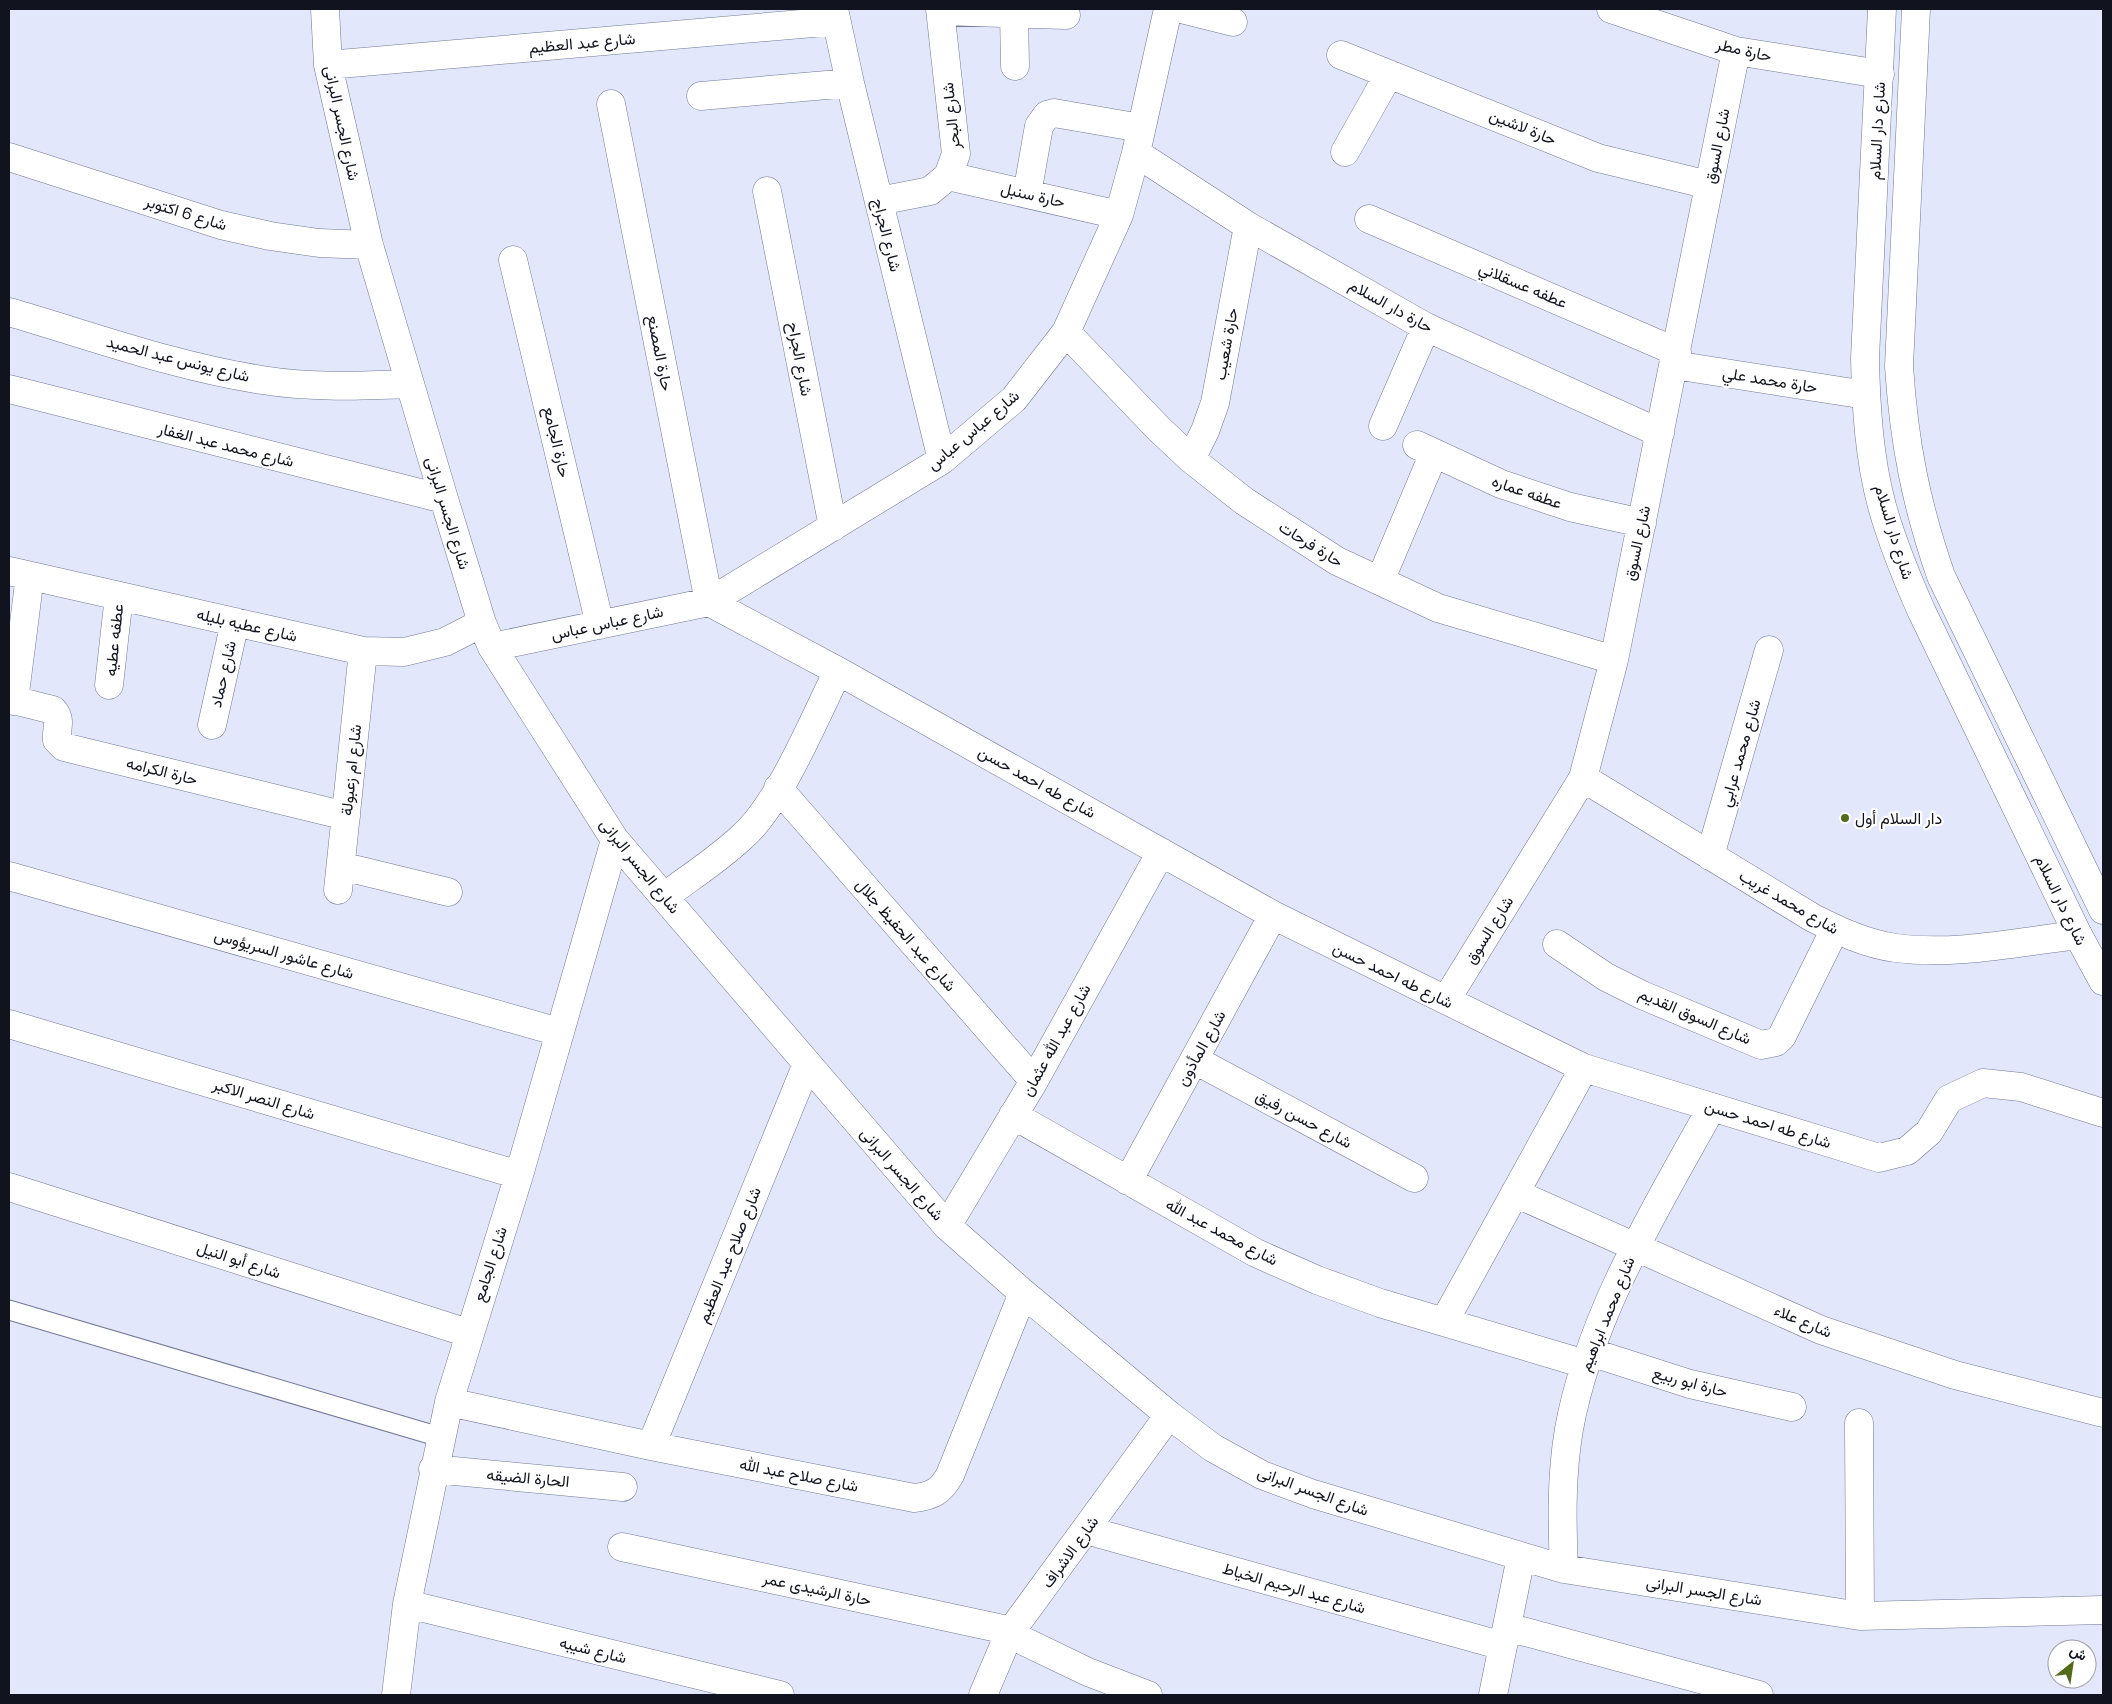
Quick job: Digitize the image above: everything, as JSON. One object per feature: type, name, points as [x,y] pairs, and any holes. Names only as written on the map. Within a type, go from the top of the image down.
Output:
[{"type":"street","name":"شارع الجسر البرانى","points":[[325,9],[328,65],[369,245],[444,499],[487,635],[615,840],[947,1226],[1023,1293],[1169,1415],[1213,1448],[1262,1475],[1313,1494],[1521,1558],[1564,1569],[1860,1616],[2103,1610]]},
{"type":"street","name":"شارع عباس عباس","points":[[487,635],[600,625],[709,602],[942,460],[1014,399],[1066,332],[1119,215],[1139,140],[1168,9]]},
{"type":"street","points":[[1181,9],[1233,22]]},
{"type":"street","name":"حارة مطر","points":[[1611,9],[1736,51],[1880,74]]},
{"type":"street","name":"شارع دار السلام","points":[[1882,9],[1865,358],[1871,450],[1880,496],[1899,558],[1921,610],[2078,935],[2103,981]]},
{"type":"street","name":"شارع دار السلام","points":[[1916,9],[1899,366],[1902,420],[1911,473],[1924,526],[1941,576],[2103,910]]},
{"type":"street","points":[[941,10],[1066,15]]},
{"type":"street","name":"شارع البحر","points":[[941,10],[956,154],[948,176]]},
{"type":"street","points":[[1014,13],[1015,66]]},
{"type":"street","name":"شارع عبد العظيم","points":[[328,65],[835,15]]},
{"type":"street","name":"شارع الجراج","points":[[835,15],[942,460]]},
{"type":"street","name":"شارع السوق","points":[[1446,1000],[1584,778],[1614,660],[1736,51]]},
{"type":"street","name":"حارة لاشين","points":[[1341,55],[1598,158],[1709,185]]},
{"type":"street","points":[[1345,152],[1389,74]]},
{"type":"street","points":[[701,96],[850,83]]},
{"type":"street","name":"حارة المصنع","points":[[611,104],[709,602]]},
{"type":"street","points":[[1027,194],[1039,126],[1047,115],[1054,113],[1139,140]]},
{"type":"street","name":"حارة دار السلام","points":[[1139,140],[1248,226],[1426,327],[1660,433]]},
{"type":"street","name":"شارع 6 اكتوبر","points":[[9,157],[229,227],[270,236],[319,243],[369,245]]},
{"type":"street","points":[[879,201],[930,191],[948,176]]},
{"type":"street","name":"حارة سنبل","points":[[948,176],[1119,215]]},
{"type":"street","name":"شارع الجراح","points":[[767,192],[833,527]]},
{"type":"street","name":"عطفه عسقلاني","points":[[1369,219],[1675,358]]},
{"type":"street","name":"حارة شعيب","points":[[1191,459],[1205,432],[1215,403],[1248,226]]},
{"type":"street","name":"حارة الجامع","points":[[513,260],[600,625]]},
{"type":"street","name":"شارع يونس عبد الحميد","points":[[9,312],[192,365],[262,380],[334,387],[410,384]]},
{"type":"street","points":[[1383,426],[1426,327]]},
{"type":"street","name":"حارة فرحات","points":[[1066,332],[1159,430],[1191,459],[1244,501],[1337,561],[1438,608],[1614,660]]},
{"type":"street","name":"حارة محمد علي","points":[[1675,358],[1866,395]]},
{"type":"street","name":"شارع محمد عبد الغفار","points":[[9,389],[444,499]]},
{"type":"street","name":"عطفه عماره","points":[[1380,581],[1426,449],[1501,484],[1570,507],[1642,522]]},
{"type":"street","points":[[11,700],[20,573]]},
{"type":"street","name":"شارع عطيه بليله","points":[[20,573],[363,651],[404,652],[445,642],[487,635]]},
{"type":"street","name":"عطفه عطيه","points":[[109,685],[119,596]]},
{"type":"street","name":"شارع طه احمد حسن","points":[[709,602],[838,671],[1273,915],[1584,1068],[1879,1158],[1908,1151],[1929,1132],[1949,1099],[1983,1083],[2021,1087],[2103,1113]]},
{"type":"street","name":"شارع حماد","points":[[212,725],[235,622]]},
{"type":"street","name":"شارع محمد عرابي","points":[[1710,856],[1769,650]]},
{"type":"street","name":"شارع ام زعبولة","points":[[363,651],[339,878],[448,892]]},
{"type":"street","points":[[664,897],[744,836],[778,788],[838,671]]},
{"type":"street","name":"حارة الكرامه","points":[[11,700],[53,710],[58,716],[59,723],[57,740],[64,747],[346,816]]},
{"type":"street","name":"شارع محمد غريب","points":[[1584,778],[1813,918],[1852,936],[1894,948],[1936,951],[2078,935]]},
{"type":"street","name":"شارع عبد الحفيظ جلال","points":[[778,788],[1034,1081]]},
{"type":"street","name":"شارع الجامع","points":[[396,1695],[407,1604],[433,1468],[448,1402],[518,1175],[615,840]]},
{"type":"street","name":"شارع عبد الله عثمان","points":[[947,1226],[1034,1081],[1161,852]]},
{"type":"street","name":"شارع عاشور السريؤوس","points":[[9,876],[559,1032]]},
{"type":"street","name":"شارع المأذون","points":[[1128,1181],[1273,915]]},
{"type":"street","name":"شارع السوق القديم","points":[[1556,944],[1606,977],[1761,1045],[1769,1045],[1782,1036],[1835,929]]},
{"type":"street","name":"شارع النصر الاكبر","points":[[9,1024],[518,1175]]},
{"type":"street","name":"شارع حسن رفيق","points":[[1195,1060],[1414,1178]]},
{"type":"street","name":"شارع صلاح عبد العظيم","points":[[651,1446],[807,1064]]},
{"type":"street","points":[[1444,1322],[1584,1068]]},
{"type":"street","name":"شارع محمد ابراهيم","points":[[1564,1569],[1562,1496],[1569,1429],[1587,1358],[1634,1247],[1712,1107]]},
{"type":"street","name":"شارع محمد عبد الله","points":[[1013,1116],[1265,1257],[1317,1280],[1444,1322],[1587,1358]]},
{"type":"street","name":"شارع أبو النيل","points":[[9,1187],[468,1334]]},
{"type":"street","name":"شارع علاء","points":[[1515,1193],[1821,1330],[1955,1375],[2103,1413]]},
{"type":"street","name":"شارع صلاح عبد الله","points":[[448,1402],[651,1446],[914,1498],[929,1496],[943,1488],[950,1474],[1023,1293]]},
{"type":"street","name":"حارة ابو ربيع","points":[[1587,1358],[1792,1407]]},
{"type":"street","name":"شارع الاشراف","points":[[983,1695],[1010,1633],[1169,1415]]},
{"type":"street","points":[[1859,1423],[1860,1616]]},
{"type":"street","name":"الحارة الضيقه","points":[[433,1468],[623,1487]]},
{"type":"street","name":"شارع عبد الرحيم الخياط","points":[[1086,1530],[1505,1636],[1759,1695]]},
{"type":"street","name":"حارة الرشيدى عمر","points":[[622,1546],[1010,1633],[1088,1672],[1148,1695]]},
{"type":"street","points":[[1493,1695],[1521,1558]]},
{"type":"street","name":"شارع شيبه","points":[[407,1604],[780,1695]]},
{"type":"lane","points":[[9,1310],[440,1437]]},
{"type":"place","name":"دار السلام أول","points":[[1845,818]]}]
